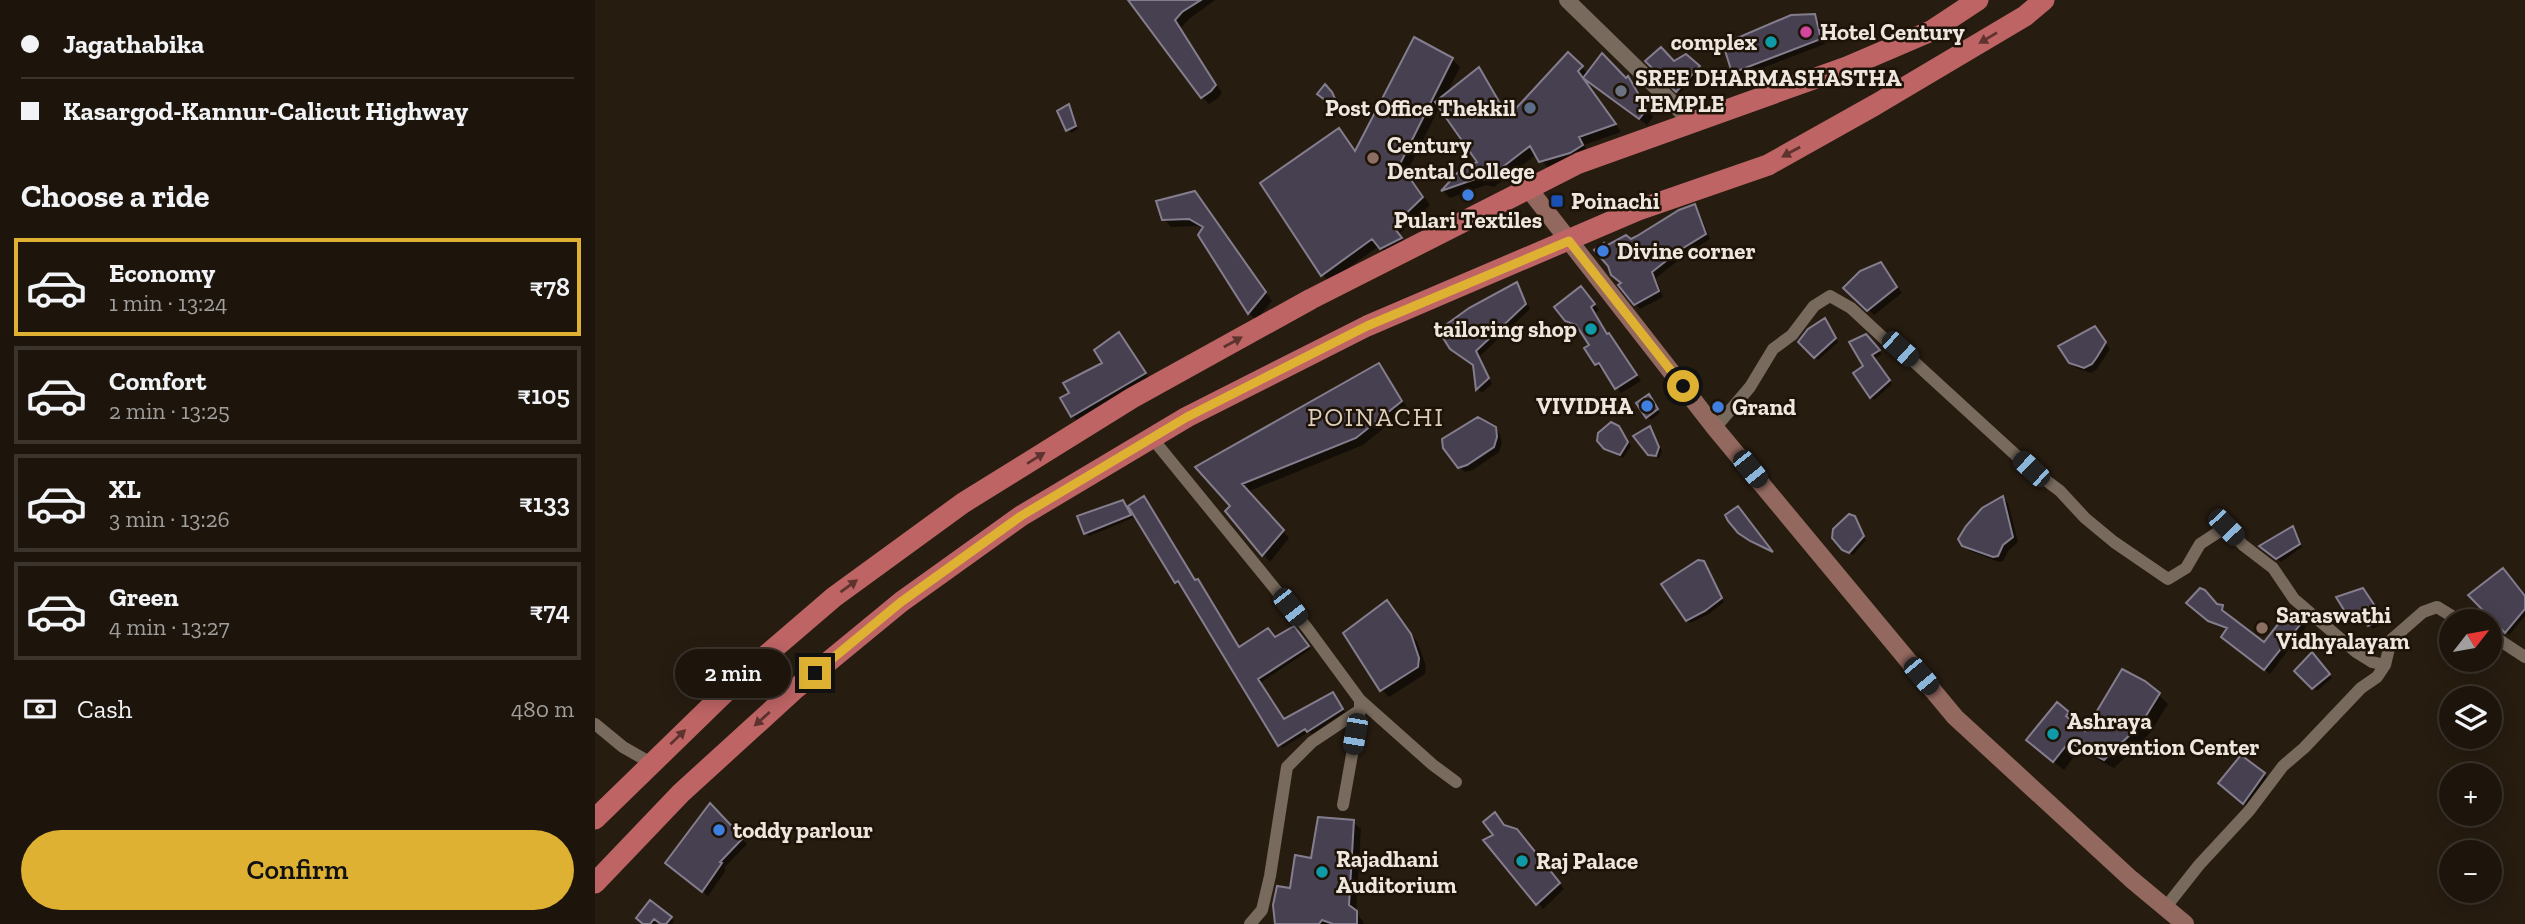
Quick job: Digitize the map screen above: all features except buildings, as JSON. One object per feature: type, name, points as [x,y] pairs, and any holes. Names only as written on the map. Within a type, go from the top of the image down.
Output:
[{"type":"highway","points":[[595,819],[743,675],[834,597],[963,503],[1132,398],[1311,299],[1579,163],[1847,67],[1919,36],[1978,0]]},
{"type":"highway","points":[[595,883],[691,784],[794,690],[901,602],[1021,516],[1187,417],[1367,326],[1639,210],[1768,165],[2025,16],[2044,0]]},
{"type":"main road","points":[[1528,188],[1715,428],[1955,717],[2131,879],[2185,924]]},
{"type":"street","points":[[1567,0],[1693,123]]},
{"type":"street","points":[[1715,428],[1750,387],[1773,349],[1804,322],[1814,306],[1831,296],[1851,308],[1891,345],[1900,349],[2031,469],[2060,491],[2085,518],[2114,542],[2168,579],[2186,568],[2200,544],[2226,527],[2243,545],[2273,568],[2294,598],[2356,652],[2372,662],[2385,665]]},
{"type":"street","points":[[1152,438],[1307,628],[1360,705],[1456,782]]},
{"type":"street","points":[[2165,908],[2199,864],[2249,811],[2283,766],[2304,748],[2361,688],[2377,677],[2385,665],[2391,640],[2423,612],[2437,607],[2440,609]]},
{"type":"street","points":[[2503,643],[2525,657]]},
{"type":"street","points":[[1343,805],[1360,705]]},
{"type":"street","points":[[1250,924],[1262,910],[1287,767],[1312,742],[1360,705]]},
{"type":"street","points":[[595,724],[624,747],[651,763]]},
{"type":"place","name":"Hotel Century","points":[[1806,32]]},
{"type":"place","name":"complex","points":[[1771,42]]},
{"type":"place","name":"SREE DHARMASHASTHA TEMPLE","points":[[1621,91]]},
{"type":"place","name":"Post Office Thekkil","points":[[1530,108]]},
{"type":"place","name":"Century Dental College","points":[[1373,158]]},
{"type":"place","name":"Pulari Textiles","points":[[1468,195]]},
{"type":"place","name":"Poinachi","points":[[1557,201]]},
{"type":"place","name":"Divine corner","points":[[1603,251]]},
{"type":"place","name":"tailoring shop","points":[[1591,329]]},
{"type":"place","name":"VIVIDHA","points":[[1647,406]]},
{"type":"place","name":"Grand","points":[[1718,407]]},
{"type":"place","name":"Saraswathi Vidhyalayam","points":[[2262,628]]},
{"type":"place","name":"Ashraya Convention Center","points":[[2053,734]]},
{"type":"place","name":"toddy parlour","points":[[719,830]]},
{"type":"place","name":"Raj Palace","points":[[1522,861]]},
{"type":"place","name":"Rajadhani Auditorium","points":[[1322,872]]},
{"type":"district","name":"POINACHI","points":[[1376,417]]},
{"type":"route","points":[[815,673],[901,602],[1021,516],[1187,417],[1367,326],[1569,241],[1683,386]]}]
